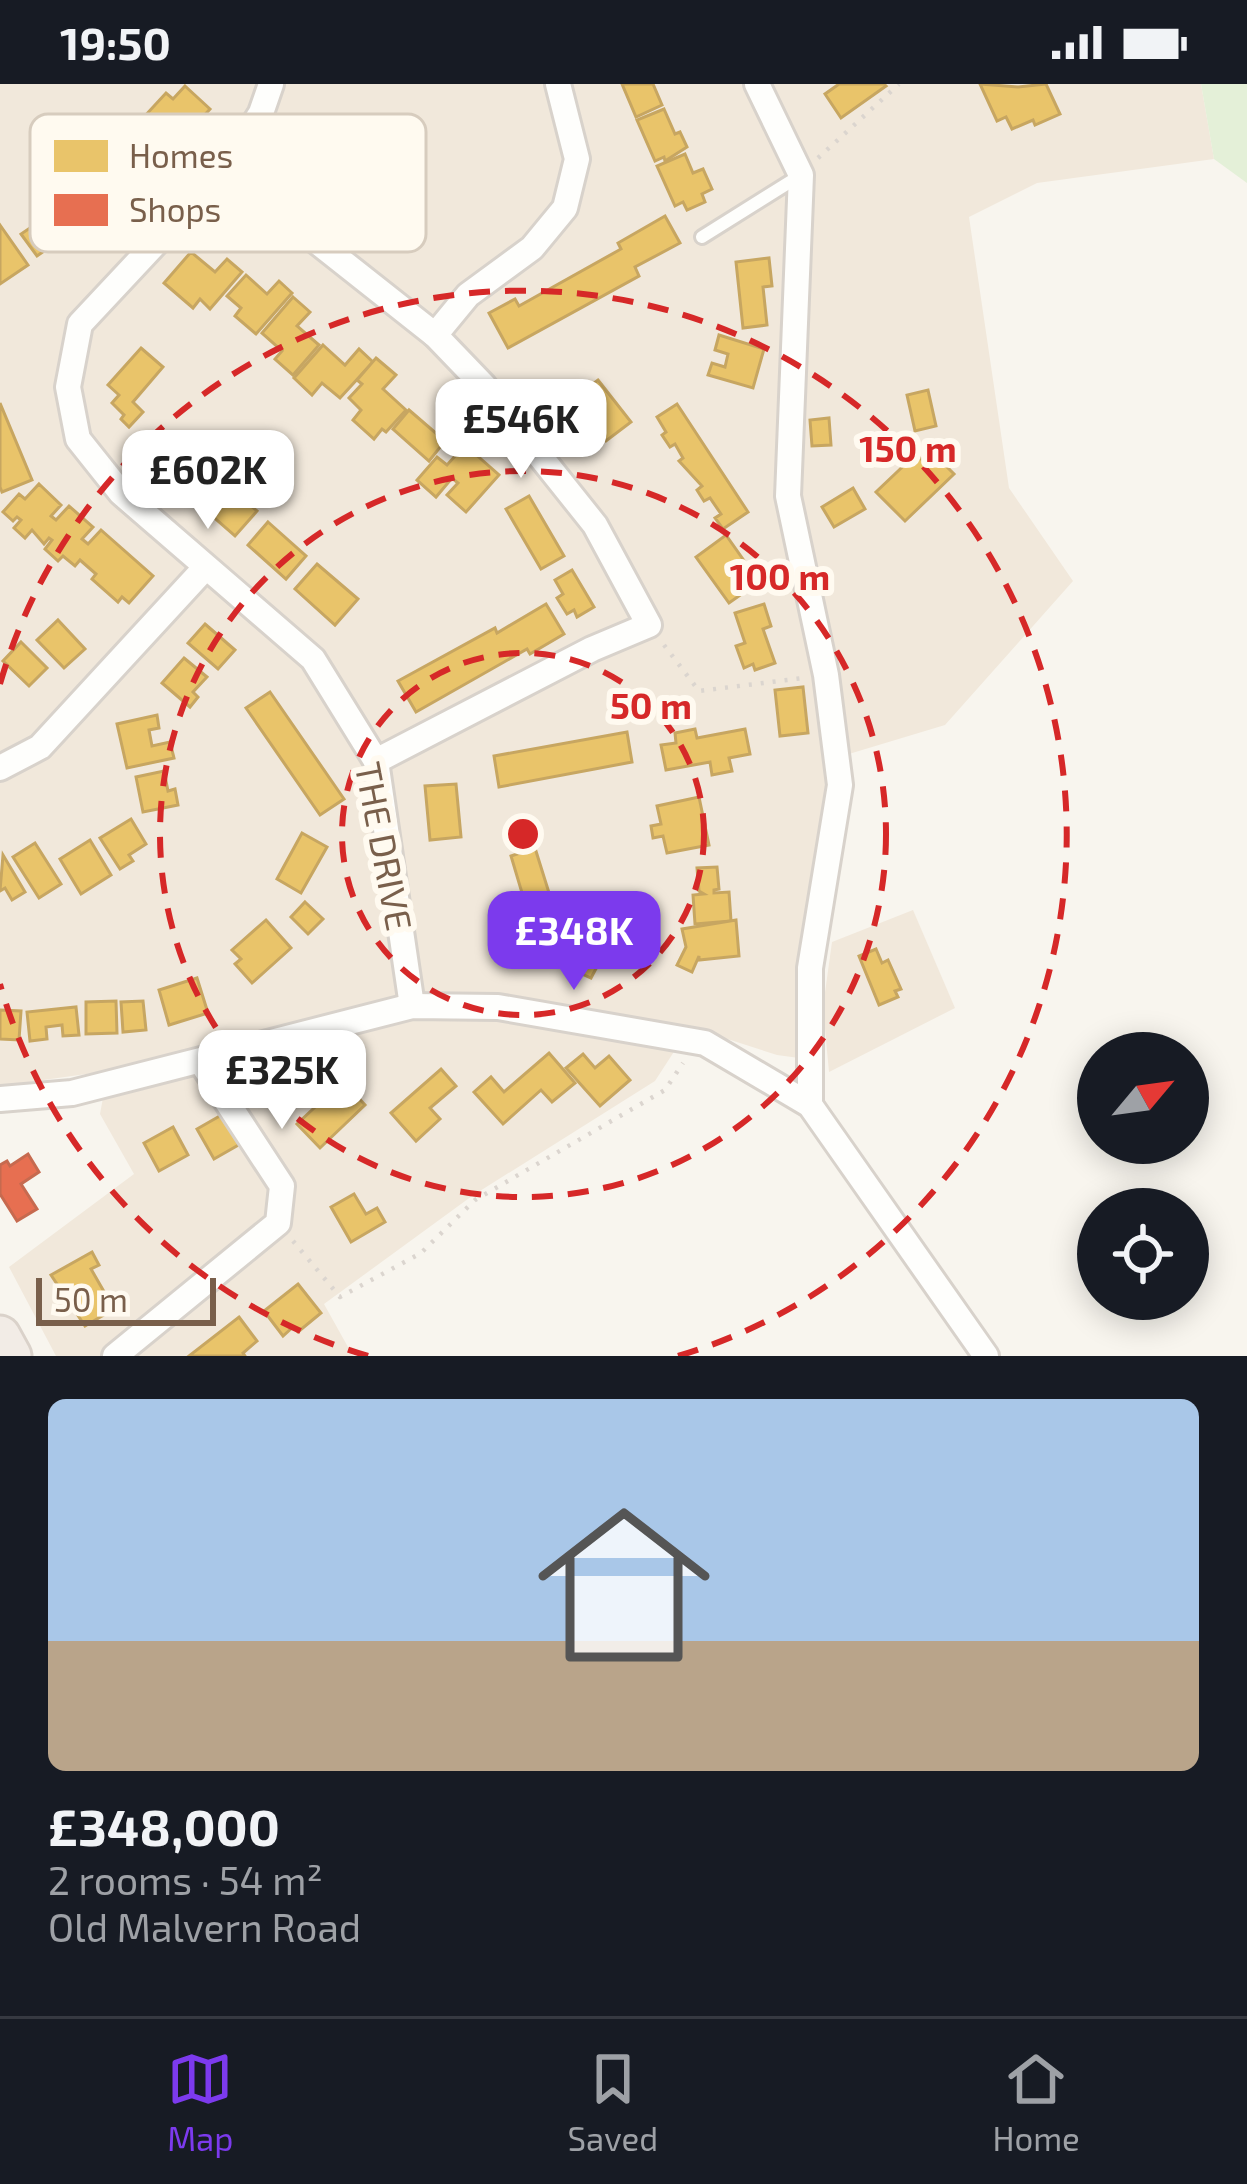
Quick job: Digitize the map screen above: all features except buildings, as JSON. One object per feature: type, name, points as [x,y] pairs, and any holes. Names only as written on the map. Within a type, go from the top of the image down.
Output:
[{"type":"highway","points":[[0,1336],[11,1356]]},
{"type":"street","name":"THE DRIVE","points":[[260,114],[271,84]]},
{"type":"street","points":[[435,335],[468,295],[532,248],[565,208],[577,159],[558,84]]},
{"type":"street","points":[[757,84],[801,175],[788,496],[826,675],[840,785],[810,968],[809,1105]]},
{"type":"street","name":"THE DRIVE","points":[[147,252],[80,324],[68,387],[78,439],[121,494],[313,659],[376,761],[412,1006]]},
{"type":"street","points":[[330,252],[435,335],[484,386],[595,525],[649,625],[592,649],[376,761]]},
{"type":"street","points":[[0,768],[40,747],[204,569]]},
{"type":"street","points":[[0,1099],[73,1094],[412,1006],[498,1007],[705,1043],[809,1105],[986,1356]]},
{"type":"street","points":[[115,1356],[278,1223],[282,1186],[201,1062]]},
{"type":"lane","points":[[702,237],[801,175]]},
{"type":"path","points":[[801,175],[899,84]]},
{"type":"path","points":[[649,625],[699,692],[826,675]]},
{"type":"path","points":[[278,1223],[340,1297],[421,1253],[475,1200],[665,1090],[680,1066],[705,1043]]},
{"type":"shaded area","points":[[0,84],[1201,84],[1214,159],[1037,183],[969,217],[1009,488],[1073,581],[945,725],[829,760],[804,929],[799,1058],[690,1027],[655,1081],[472,1196],[324,1304],[353,1356],[56,1356],[9,1267],[134,1174],[100,1114],[108,1071],[0,1086]]},
{"type":"shaded area","points":[[913,910],[955,1008],[829,1072],[823,1007],[832,942]]},
{"type":"green space","points":[[1201,84],[1247,84],[1247,183],[1214,159]]}]
